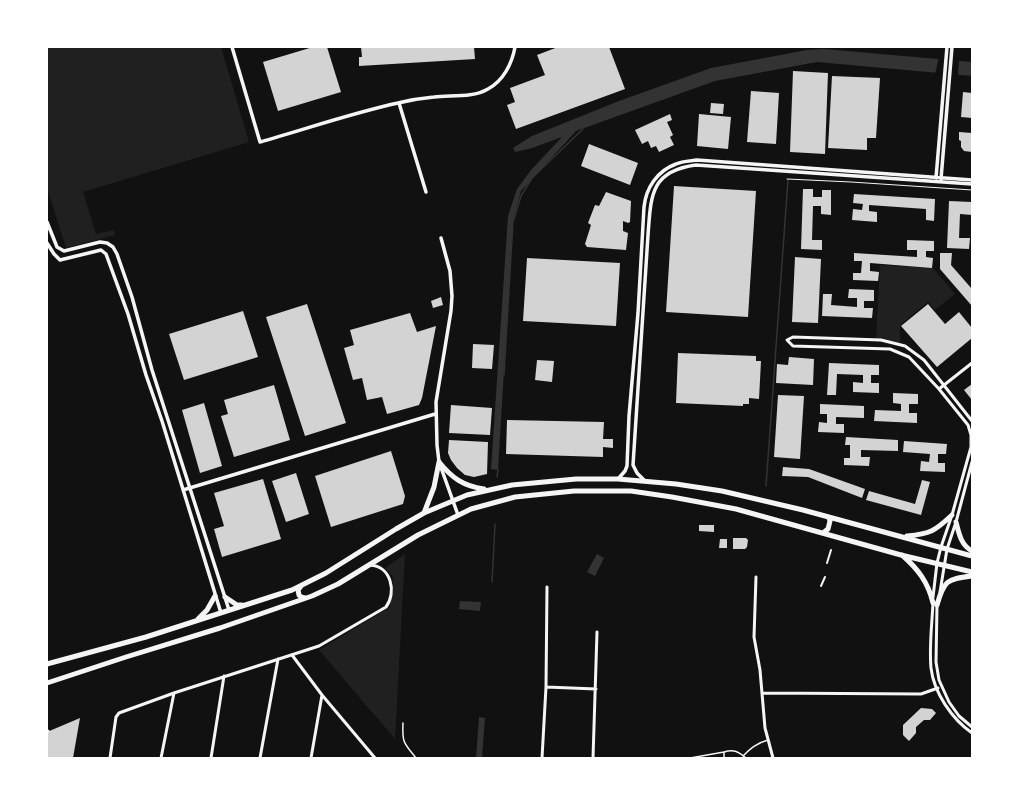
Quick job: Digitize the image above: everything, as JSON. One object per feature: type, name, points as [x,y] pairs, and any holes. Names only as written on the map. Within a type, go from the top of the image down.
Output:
[{"type":"highway","points":[[439,462],[449,474],[464,484],[472,488],[486,490]]},
{"type":"highway","points":[[424,513],[434,487],[439,462]]},
{"type":"highway","points":[[47,664],[146,637],[292,590],[326,574],[396,529],[424,513],[467,495],[512,485],[576,479],[644,480],[741,494],[972,556]]},
{"type":"highway","points":[[47,683],[225,626],[306,598],[338,584],[418,535],[458,515],[472,509],[514,497],[574,491],[631,491],[672,497],[736,509],[823,532],[901,555],[972,572]]},
{"type":"highway","points":[[902,536],[921,535],[931,532],[952,515]]},
{"type":"highway","points":[[823,532],[828,529],[830,521],[829,518]]},
{"type":"highway","points":[[956,522],[962,542],[966,548],[972,551]]},
{"type":"highway","points":[[901,555],[920,572],[928,586],[935,604]]},
{"type":"highway","points":[[935,604],[942,588],[948,582],[959,578],[972,576]]},
{"type":"highway","points":[[301,586],[298,590],[299,595],[306,598]]},
{"type":"highway","points":[[198,620],[216,596]]},
{"type":"highway","points":[[225,597],[237,605],[244,605]]},
{"type":"street","points":[[232,47],[260,142],[399,103],[433,97],[477,94],[488,90],[500,81],[507,70],[513,58],[515,47]]},
{"type":"street","points":[[936,179],[947,47]]},
{"type":"street","points":[[941,179],[952,47]]},
{"type":"street","points":[[399,103],[426,192]]},
{"type":"street","points":[[618,479],[625,471],[627,466],[629,412],[637,329],[644,201],[649,188],[663,171],[676,163],[697,160],[936,179]]},
{"type":"street","points":[[644,480],[636,473],[633,466],[651,202],[654,192],[666,174],[677,168],[696,164],[972,180]]},
{"type":"street","points":[[941,179],[972,184]]},
{"type":"street","points":[[47,222],[57,247],[64,251],[100,242],[107,242],[113,247],[117,254],[132,297],[152,370],[229,610]]},
{"type":"street","points":[[441,238],[450,271],[452,296],[435,414],[439,462],[458,515]]},
{"type":"street","points":[[47,243],[60,260],[101,250],[106,254],[128,314],[220,613]]},
{"type":"street","points":[[972,420],[924,360],[905,346],[881,340],[804,337],[793,337],[787,340],[793,346],[890,349],[909,357],[939,389],[968,425],[970,447],[952,515],[941,547],[933,586],[935,604],[936,662],[942,687],[949,702],[959,716],[972,727]]},
{"type":"street","points":[[803,346],[804,337]]},
{"type":"street","points":[[939,389],[972,363]]},
{"type":"street","points":[[183,490],[435,414]]},
{"type":"street","points":[[972,462],[947,549],[935,604],[930,660],[932,674],[937,689],[946,705],[957,719],[972,733]]},
{"type":"street","points":[[827,563],[831,550]]},
{"type":"street","points":[[110,758],[116,717],[119,713],[224,676],[317,646],[386,607],[390,602],[391,587],[389,575],[380,567],[369,565]]},
{"type":"street","points":[[756,577],[754,637],[762,693],[762,715],[774,758]]},
{"type":"street","points":[[821,586],[824,577]]},
{"type":"street","points":[[542,758],[546,687],[547,586]]},
{"type":"street","points":[[592,758],[596,689],[597,632]]},
{"type":"street","points":[[292,654],[322,695],[375,758]]},
{"type":"street","points":[[260,758],[278,659]]},
{"type":"street","points":[[210,758],[224,676]]},
{"type":"street","points":[[546,687],[596,689]]},
{"type":"street","points":[[762,693],[922,694],[942,687]]},
{"type":"street","points":[[161,758],[174,693]]},
{"type":"street","points":[[311,758],[322,695]]},
{"type":"lane","points":[[403,723],[402,739],[404,744],[416,758]]},
{"type":"lane","points":[[743,756],[753,746],[768,740]]},
{"type":"lane","points":[[690,758],[731,750],[737,751],[746,758]]},
{"type":"lane","points":[[724,752],[724,758]]},
{"type":"path","points":[[787,179],[972,190]]},
{"type":"shaded area","points":[[47,47],[221,47],[249,142],[83,192],[96,234],[114,230],[115,235],[66,248],[47,188]]},
{"type":"shaded area","points":[[824,49],[972,62],[972,76],[817,62],[715,81],[576,131],[521,191],[513,220],[498,470],[491,469],[508,216],[517,189],[531,170],[562,137],[532,148],[515,152],[513,148],[532,136],[619,101],[711,68],[807,50]]},
{"type":"shaded area","points":[[880,265],[933,268],[955,294],[935,310],[928,302],[900,325],[900,346],[888,342],[876,342]]},
{"type":"shaded area","points":[[405,554],[395,739],[319,650],[390,607],[393,577],[385,568]]},
{"type":"shaded area","points":[[597,554],[604,558],[595,576],[587,572]]},
{"type":"shaded area","points":[[460,601],[481,602],[480,611],[459,609]]},
{"type":"shaded area","points":[[479,717],[485,718],[482,758],[476,758]]},
{"type":"pier","points":[[939,57],[959,59],[958,76],[935,74]]},
{"type":"building","points":[[313,47],[327,47],[341,92],[278,111],[263,62]]},
{"type":"building","points":[[361,47],[474,47],[475,59],[359,66],[359,57],[362,57]]},
{"type":"building","points":[[558,47],[609,47],[625,89],[516,129],[507,105],[515,102],[510,88],[545,75],[537,55]]},
{"type":"building","points":[[793,71],[828,73],[825,154],[790,152]]},
{"type":"building","points":[[832,76],[880,78],[876,138],[867,138],[867,150],[828,148]]},
{"type":"building","points":[[751,91],[779,93],[776,144],[747,142]]},
{"type":"building","points":[[963,92],[972,93],[972,118],[961,117]]},
{"type":"building","points":[[711,103],[724,104],[723,114],[710,113]]},
{"type":"building","points":[[670,114],[672,120],[667,122],[673,135],[670,137],[674,145],[659,152],[656,146],[651,148],[648,141],[642,144],[635,130]]},
{"type":"building","points":[[699,114],[731,117],[728,149],[697,146]]},
{"type":"building","points":[[959,132],[972,133],[972,152],[964,151],[961,147]]},
{"type":"building","points":[[589,144],[638,163],[630,185],[581,166]]},
{"type":"building","points":[[674,186],[756,191],[748,317],[666,312]]},
{"type":"building","points":[[803,189],[813,189],[813,197],[822,197],[822,190],[831,190],[831,215],[821,214],[821,206],[813,206],[812,240],[822,240],[822,250],[801,249]]},
{"type":"building","points":[[606,192],[631,201],[630,222],[628,223],[623,221],[623,231],[628,233],[626,250],[587,247],[585,244],[591,225],[588,223],[595,205],[599,206]]},
{"type":"building","points":[[854,194],[935,199],[934,221],[926,220],[926,209],[869,205],[869,211],[877,212],[877,222],[852,220],[853,209],[862,210],[863,204],[853,203]]},
{"type":"building","points":[[949,201],[972,202],[972,215],[960,214],[959,238],[970,238],[969,249],[947,248]]},
{"type":"building","points":[[907,240],[934,241],[934,251],[926,251],[926,257],[933,258],[932,268],[870,263],[870,271],[879,272],[878,281],[853,280],[853,273],[861,273],[862,261],[854,261],[854,253],[917,257],[917,250],[907,250]]},
{"type":"building","points":[[940,253],[952,253],[951,265],[972,289],[972,306],[940,269]]},
{"type":"building","points":[[795,257],[821,259],[818,323],[792,322]]},
{"type":"building","points":[[527,258],[620,263],[616,326],[523,321]]},
{"type":"building","points":[[849,289],[874,290],[874,301],[864,301],[864,308],[873,308],[872,318],[822,316],[823,294],[832,294],[831,305],[857,307],[857,298],[848,298]]},
{"type":"building","points":[[441,297],[443,305],[433,308],[431,301]]},
{"type":"building","points":[[307,304],[346,423],[305,436],[266,317]]},
{"type":"building","points":[[928,304],[945,324],[959,312],[972,328],[972,338],[937,367],[901,326]]},
{"type":"building","points":[[243,311],[258,357],[184,380],[169,334]]},
{"type":"building","points":[[410,313],[417,332],[436,326],[422,398],[419,405],[387,414],[382,397],[367,400],[362,378],[353,380],[344,348],[354,345],[350,330]]},
{"type":"building","points":[[473,344],[494,345],[492,369],[472,368]]},
{"type":"building","points":[[678,353],[756,356],[756,361],[761,361],[759,399],[749,398],[749,404],[743,404],[743,406],[676,403]]},
{"type":"building","points":[[789,357],[814,359],[813,385],[776,383],[777,364],[788,365]]},
{"type":"building","points":[[537,360],[554,361],[552,382],[535,380]]},
{"type":"building","points":[[829,363],[879,365],[879,375],[871,375],[871,383],[879,383],[879,393],[853,392],[853,382],[863,383],[863,375],[837,374],[836,395],[827,395]]},
{"type":"building","points":[[972,384],[972,400],[964,390]]},
{"type":"building","points":[[274,385],[290,440],[234,457],[221,416],[228,414],[224,400]]},
{"type":"building","points":[[893,393],[918,394],[918,404],[909,404],[909,413],[917,413],[917,423],[874,421],[875,410],[901,411],[901,404],[893,403]]},
{"type":"building","points":[[778,395],[804,396],[800,459],[774,457]]},
{"type":"building","points":[[204,403],[222,466],[200,473],[182,410]]},
{"type":"building","points":[[820,404],[864,406],[864,418],[836,417],[836,424],[844,424],[844,433],[818,432],[819,422],[827,423],[827,414],[820,414]]},
{"type":"building","points":[[451,405],[492,408],[490,435],[449,433]]},
{"type":"building","points":[[507,420],[604,422],[603,439],[613,439],[613,448],[603,447],[603,457],[506,454]]},
{"type":"building","points":[[846,437],[898,440],[898,451],[861,450],[861,457],[870,457],[869,466],[844,465],[844,458],[850,458],[850,445],[845,445]]},
{"type":"building","points":[[449,440],[488,442],[487,474],[474,477],[465,475],[457,468],[448,453]]},
{"type":"building","points":[[904,441],[947,444],[946,454],[938,454],[938,463],[945,463],[945,472],[920,471],[921,461],[929,462],[930,454],[903,452]]},
{"type":"building","points":[[391,451],[405,496],[403,504],[331,527],[315,476]]},
{"type":"building","points":[[783,467],[809,469],[865,489],[862,498],[808,477],[782,476]]},
{"type":"building","points":[[296,473],[309,514],[286,522],[272,481]]},
{"type":"building","points":[[263,479],[281,539],[222,557],[214,529],[224,526],[214,493]]},
{"type":"building","points":[[922,480],[930,482],[921,515],[866,500],[869,491],[915,504]]},
{"type":"building","points":[[699,525],[714,525],[714,532],[699,531]]},
{"type":"building","points":[[733,538],[746,538],[748,540],[747,547],[745,549],[733,549]]},
{"type":"building","points":[[720,539],[727,539],[727,548],[719,548]]},
{"type":"building","points":[[921,708],[932,709],[936,713],[930,720],[924,720],[916,727],[916,733],[909,741],[903,735],[903,725]]},
{"type":"building","points":[[80,718],[73,758],[47,758],[47,732]]},
{"type":"waterway","points":[[504,375],[513,222],[521,196],[532,178],[583,129]]},
{"type":"waterway","points":[[766,486],[788,180]]},
{"type":"waterway","points":[[497,477],[498,469]]},
{"type":"waterway","points":[[492,582],[495,524]]}]
